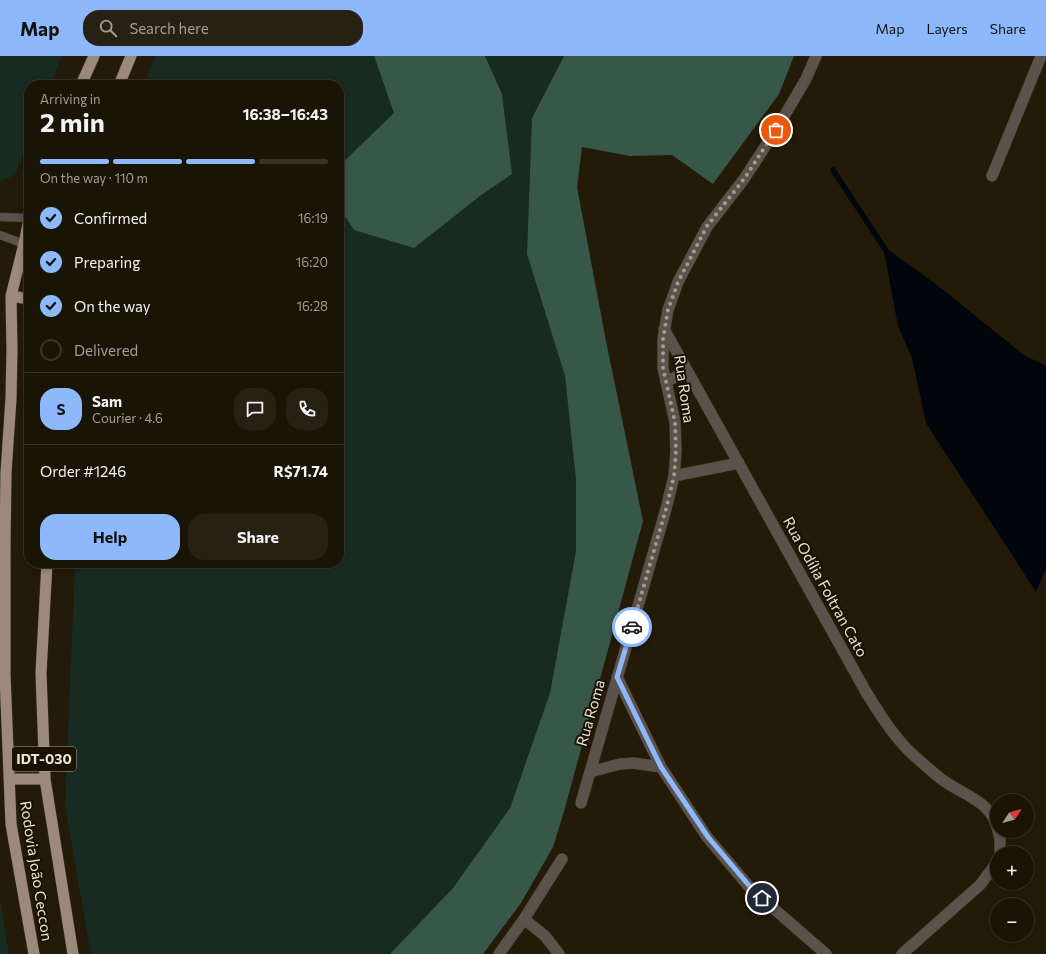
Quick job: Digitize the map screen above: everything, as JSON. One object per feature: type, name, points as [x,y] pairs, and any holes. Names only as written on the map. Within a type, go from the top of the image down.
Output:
[{"type":"main road","points":[[83,80],[94,56]]},
{"type":"main road","points":[[121,80],[131,56]]},
{"type":"main road","name":"Rodovia João Ceccon","points":[[24,244],[11,296],[11,398],[6,473],[5,675],[11,824],[34,954]]},
{"type":"main road","points":[[11,296],[24,298]]},
{"type":"main road","name":"Rodovia João Ceccon","points":[[47,568],[41,673],[45,779],[72,954]]},
{"type":"main road","points":[[9,779],[45,779]]},
{"type":"street","name":"Rua Roma","points":[[581,803],[666,509],[674,476],[676,451],[675,422],[663,368],[664,329],[668,310],[678,282],[707,226],[744,179],[776,130],[806,79],[816,56]]},
{"type":"street","points":[[992,176],[1041,56]]},
{"type":"street","name":"Rua Odília Foltran Cato","points":[[664,329],[866,692],[885,723],[910,751],[941,779],[982,804],[990,812]]},
{"type":"street","points":[[666,382],[687,371]]},
{"type":"street","points":[[674,476],[739,463]]},
{"type":"street","points":[[617,677],[661,767],[708,837],[752,889],[826,954]]},
{"type":"street","points":[[590,772],[620,764],[633,763],[661,767]]},
{"type":"street","points":[[499,954],[524,919],[562,859]]},
{"type":"street","points":[[902,954],[980,885],[990,870]]},
{"type":"street","points":[[524,919],[545,936],[559,954]]},
{"type":"lane","points":[[0,217],[24,219]]},
{"type":"lane","points":[[0,235],[24,244]]},
{"type":"green space","points":[[0,56],[62,56],[52,80],[24,80],[24,152],[15,175],[0,181]]},
{"type":"green space","points":[[155,56],[374,56],[395,113],[344,161],[344,80],[146,80]]},
{"type":"green space","points":[[374,56],[485,56],[502,94],[512,174],[480,196],[414,248],[354,230],[344,215],[344,161],[394,113]]},
{"type":"green space","points":[[485,56],[564,56],[532,118],[527,254],[565,376],[576,480],[576,551],[550,693],[510,808],[453,888],[390,954],[91,954],[65,806],[75,568],[344,568],[344,215],[354,230],[480,196],[512,174],[502,94]]},
{"type":"green space","points":[[564,56],[794,56],[779,94],[713,184],[672,155],[630,156],[582,147],[577,187],[606,341],[643,521],[553,847],[521,903],[483,954],[390,954],[453,888],[510,808],[550,693],[576,551],[576,480],[565,376],[527,254],[532,118]]},
{"type":"green space","points":[[0,899],[9,954],[0,954]]},
{"type":"shaded area","points":[[883,246],[937,285],[1024,355],[1046,366],[1046,569],[1036,592],[926,423],[912,358],[898,326]]},
{"type":"waterway","points":[[833,170],[887,252]]},
{"type":"way so far","points":[[632,627],[674,476],[676,451],[675,422],[663,368],[663,339],[668,310],[678,282],[707,226],[744,179],[776,130]]},
{"type":"route","points":[[632,627],[617,677],[661,767],[708,837],[752,889],[762,898]]}]
